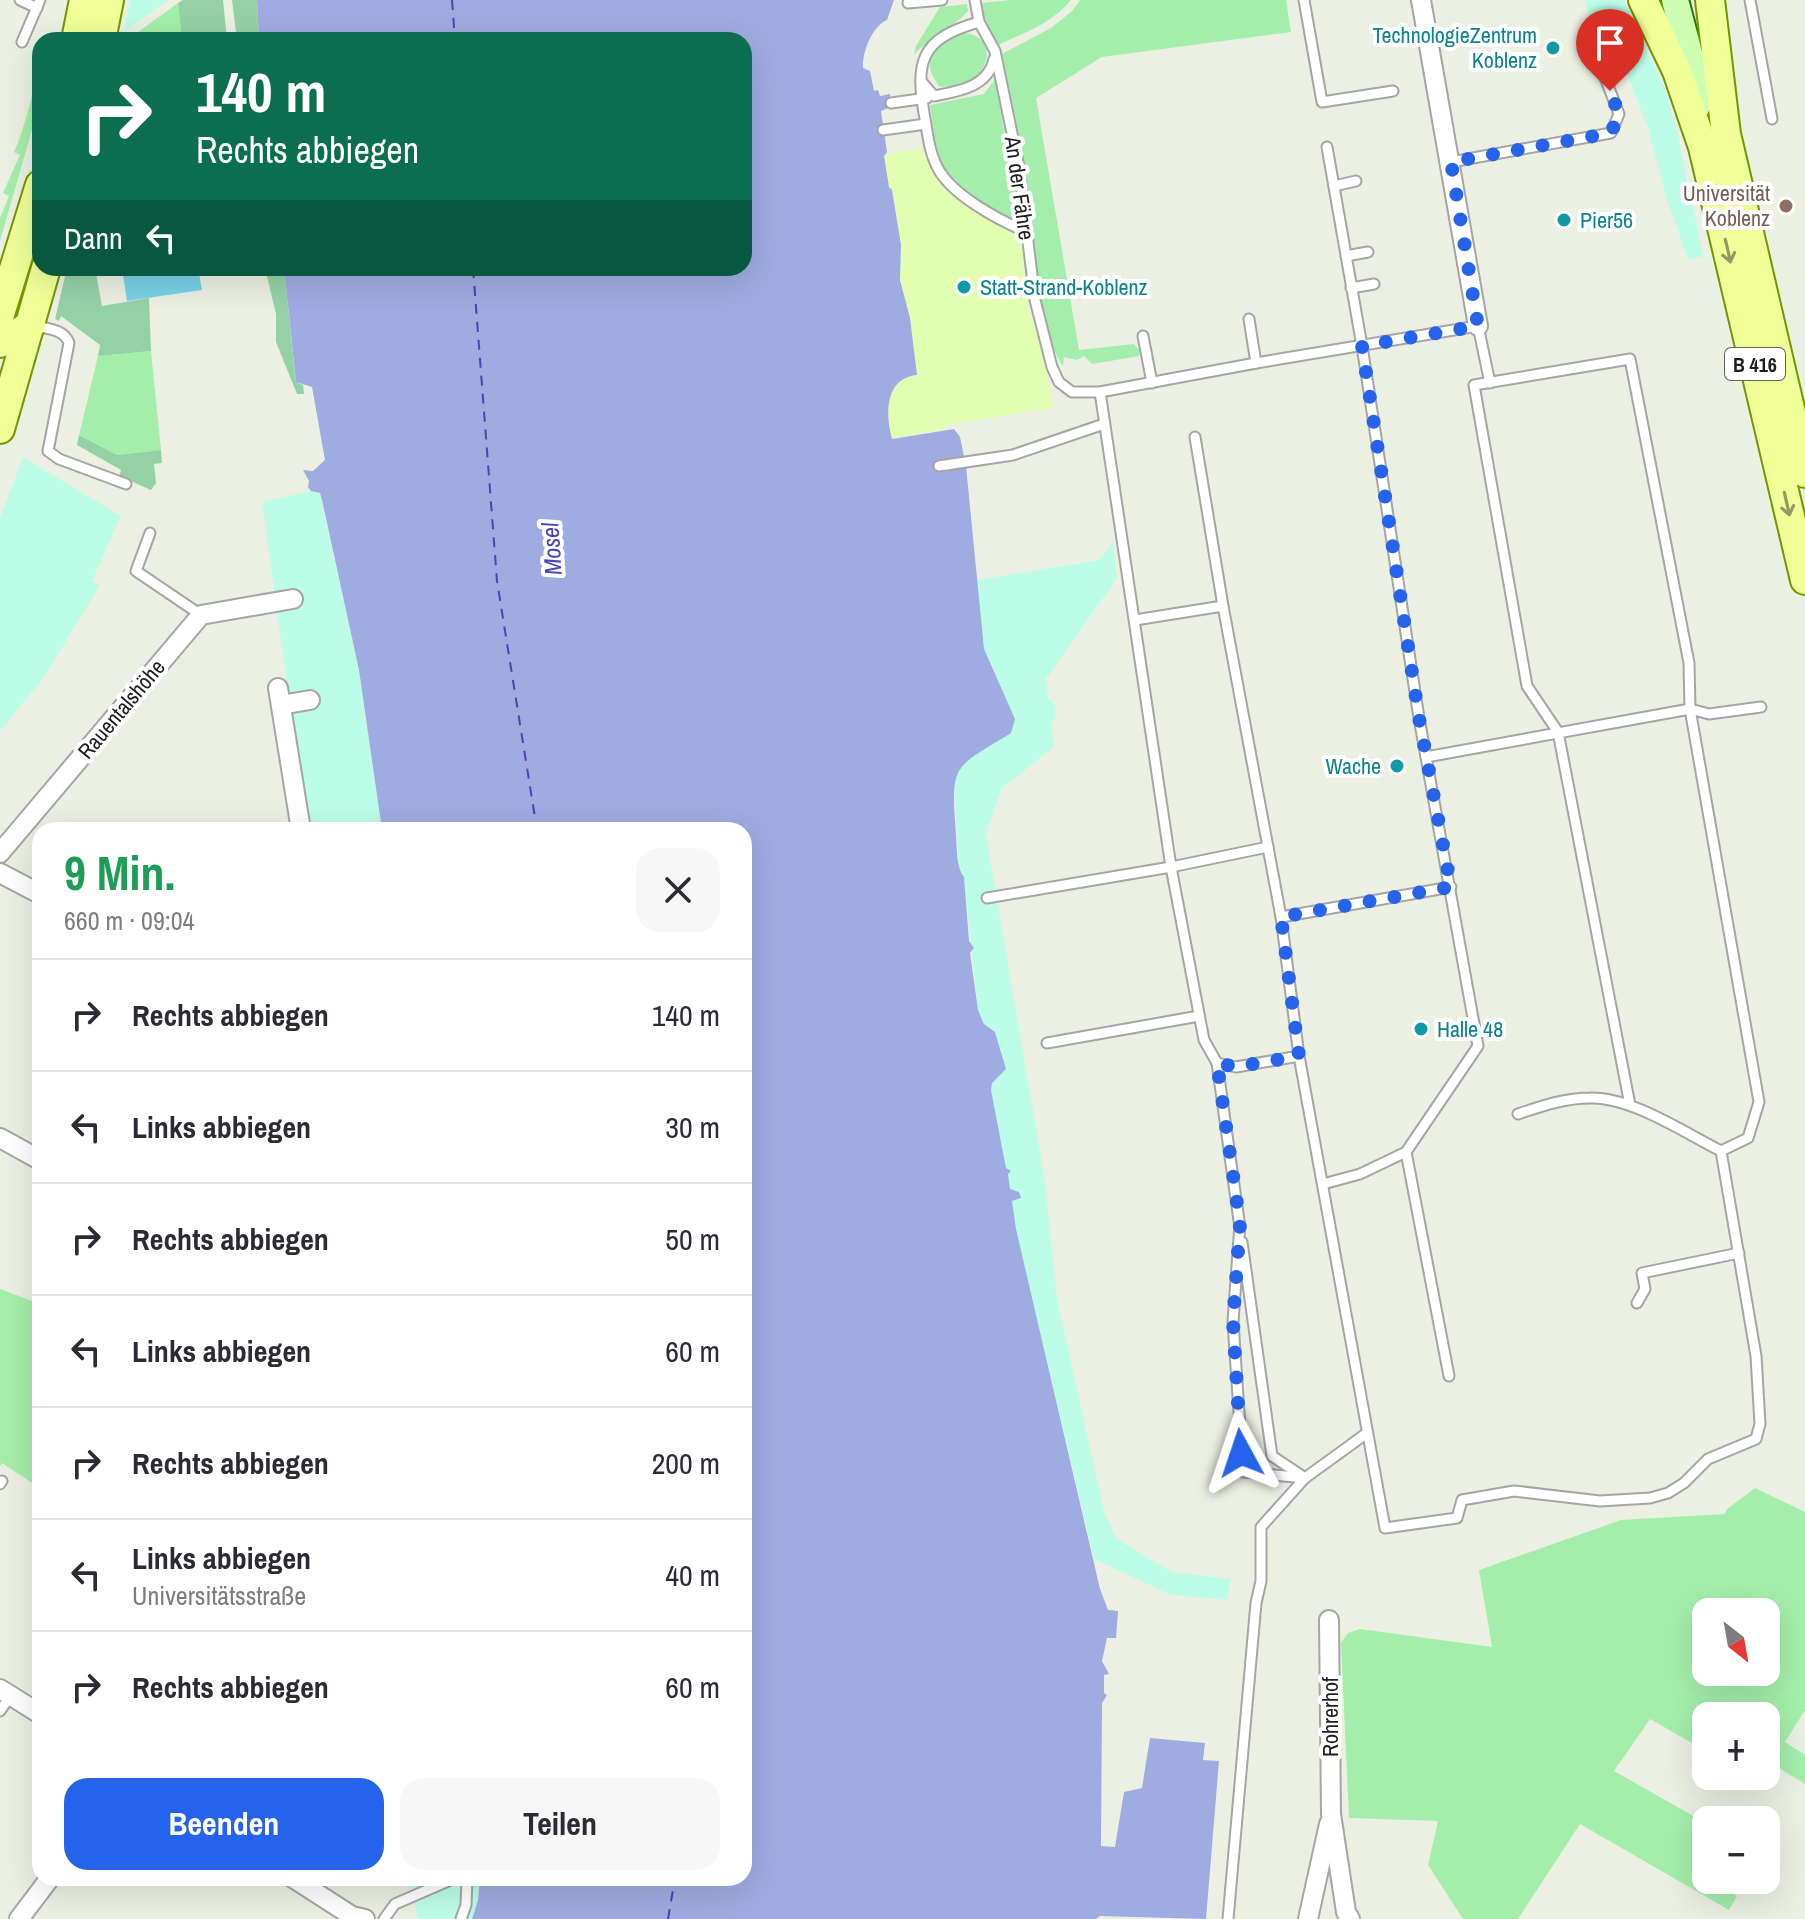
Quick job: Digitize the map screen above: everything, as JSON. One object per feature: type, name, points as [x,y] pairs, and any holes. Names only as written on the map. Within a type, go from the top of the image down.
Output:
[{"type":"main road","points":[[78,32],[84,0]]},
{"type":"main road","points":[[103,32],[109,0]]},
{"type":"main road","name":"B 416","points":[[1643,0],[1715,141],[1748,239],[1805,473]]},
{"type":"main road","points":[[1675,0],[1715,141]]},
{"type":"main road","points":[[1690,0],[1706,76],[1715,141]]},
{"type":"main road","name":"B 416","points":[[1710,0],[1715,141],[1805,580]]},
{"type":"main road","points":[[0,314],[32,211]]},
{"type":"main road","points":[[0,429],[44,276]]},
{"type":"main road","points":[[0,343],[31,325]]},
{"type":"street","points":[[1421,0],[1478,326]]},
{"type":"street","points":[[201,615],[293,599]]},
{"type":"street","name":"Rauentalshöhe","points":[[0,853],[201,615]]},
{"type":"street","points":[[300,822],[280,697],[310,700]]},
{"type":"street","points":[[0,873],[32,890]]},
{"type":"street","points":[[0,1138],[32,1156]]},
{"type":"street","name":"Rohrerhof","points":[[1329,1620],[1331,1814],[1346,1912],[1350,1919]]},
{"type":"street","points":[[5,1692],[32,1709]]},
{"type":"street","name":"Rohrerhof","points":[[1308,1919],[1331,1814]]},
{"type":"street","points":[[19,1919],[44,1886]]},
{"type":"street","points":[[305,1886],[352,1916],[365,1919]]},
{"type":"lane","points":[[20,0],[38,4],[22,42]]},
{"type":"lane","points":[[908,3],[942,0]]},
{"type":"lane","name":"An der Fähre","points":[[975,0],[979,22],[995,51],[1019,167],[1035,300],[1052,367],[1059,382],[1072,392],[1100,392]]},
{"type":"lane","points":[[1304,0],[1322,102],[1393,91]]},
{"type":"lane","points":[[1750,0],[1772,119]]},
{"type":"lane","points":[[979,22],[957,28],[932,44],[924,56],[920,80],[931,154],[940,173],[951,185],[993,215],[1027,232]]},
{"type":"lane","points":[[1451,162],[1611,133],[1619,114],[1592,44]]},
{"type":"lane","points":[[891,103],[922,99],[976,85],[991,70],[995,51]]},
{"type":"lane","points":[[920,80],[934,96]]},
{"type":"lane","points":[[883,130],[926,124]]},
{"type":"lane","points":[[1323,1184],[1360,1174],[1406,1152],[1478,1046],[1426,757],[1362,346],[1327,147]]},
{"type":"lane","points":[[1334,186],[1356,181]]},
{"type":"lane","points":[[1346,256],[1368,252]]},
{"type":"lane","points":[[1351,288],[1374,284]]},
{"type":"lane","points":[[1249,319],[1256,363]]},
{"type":"lane","points":[[31,325],[61,332],[69,343],[48,451],[59,459],[126,484]]},
{"type":"lane","points":[[1305,1478],[1272,1456],[1217,1063],[1204,1040],[1171,867],[1100,392],[1478,326],[1490,383]]},
{"type":"lane","points":[[1143,336],[1152,383]]},
{"type":"lane","points":[[1630,1105],[1558,732],[1527,686],[1474,385],[1630,359],[1689,663],[1690,709],[1759,1102],[1748,1138],[1721,1151]]},
{"type":"lane","points":[[939,466],[1013,455],[1104,424]]},
{"type":"lane","points":[[1195,437],[1281,917],[1299,1056],[1385,1528],[1457,1518],[1462,1500],[1514,1491],[1600,1501],[1650,1498],[1668,1493],[1684,1483],[1708,1459],[1756,1439],[1760,1424],[1756,1356],[1721,1151]]},
{"type":"lane","points":[[150,533],[136,571],[201,615]]},
{"type":"lane","points":[[1135,620],[1223,606]]},
{"type":"lane","points":[[1426,757],[1690,709],[1709,714],[1761,707]]},
{"type":"lane","points":[[987,898],[1268,847]]},
{"type":"lane","points":[[1281,917],[1451,887]]},
{"type":"lane","points":[[1047,1043],[1199,1016]]},
{"type":"lane","points":[[1217,1063],[1236,1067],[1299,1056]]},
{"type":"lane","points":[[1518,1114],[1558,1101],[1593,1097],[1630,1105],[1721,1151]]},
{"type":"lane","points":[[1406,1152],[1449,1376]]},
{"type":"lane","points":[[1240,1224],[1233,1322],[1243,1472],[1305,1478]]},
{"type":"lane","points":[[1637,1303],[1645,1289],[1642,1273],[1739,1253]]},
{"type":"lane","points":[[1228,1919],[1256,1603],[1261,1581],[1261,1527],[1305,1478],[1367,1433]]},
{"type":"lane","points":[[0,1711],[5,1692]]},
{"type":"lane","points":[[384,1919],[395,1904],[437,1886]]},
{"type":"lane","points":[[461,1919],[466,1905],[467,1886]]},
{"type":"shaded area","points":[[130,0],[168,0],[124,32]]},
{"type":"shaded area","points":[[183,0],[223,0],[226,32],[181,32],[178,3]]},
{"type":"shaded area","points":[[232,0],[257,0],[259,32],[236,32]]},
{"type":"shaded area","points":[[1071,0],[1047,21],[998,45],[984,17],[981,3]]},
{"type":"shaded area","points":[[1080,0],[1286,0],[1291,32],[1102,57],[1036,98],[1079,350],[1134,344],[1139,350],[1139,356],[1092,364],[1084,356],[1077,360],[1064,357],[1063,366],[1053,347],[1040,298],[1025,168],[1002,54],[1051,28]]},
{"type":"shaded area","points":[[1585,0],[1624,0],[1665,89],[1677,130],[1703,256],[1688,260],[1667,200],[1648,128],[1605,17],[1589,18]]},
{"type":"shaded area","points":[[178,3],[181,32],[138,32]]},
{"type":"shaded area","points":[[967,4],[968,11],[962,17],[914,55],[916,46],[940,7]]},
{"type":"shaded area","points":[[957,33],[973,35],[982,41],[986,62],[970,81],[956,86],[939,86],[930,69],[932,55]]},
{"type":"shaded area","points":[[995,79],[1020,219],[1016,223],[981,204],[951,177],[938,155],[934,137],[930,105],[984,94]]},
{"type":"shaded area","points":[[32,97],[32,130],[0,241],[0,218],[9,196],[3,193],[20,155],[14,152]]},
{"type":"shaded area","points":[[65,276],[96,276],[102,306],[149,298],[151,351],[98,356],[100,345],[61,316],[59,321],[55,319]]},
{"type":"shaded area","points":[[123,276],[199,276],[202,290],[127,301]]},
{"type":"shaded area","points":[[267,276],[285,276],[296,382],[303,385],[304,394],[297,394],[276,342],[276,314]]},
{"type":"shaded area","points":[[151,351],[161,450],[117,455],[79,435],[98,356]]},
{"type":"shaded area","points":[[79,435],[117,455],[161,450],[162,463],[154,464],[156,483],[151,490],[119,476],[121,470],[77,445]]},
{"type":"shaded area","points":[[23,457],[121,516],[92,581],[100,585],[44,677],[0,731],[0,518]]},
{"type":"shaded area","points":[[311,491],[320,493],[359,670],[381,822],[306,822],[262,502]]},
{"type":"shaded area","points":[[1113,543],[1117,578],[1046,679],[1048,698],[1054,703],[1056,718],[1051,723],[1054,747],[1001,789],[986,835],[1045,1181],[1057,1298],[1104,1512],[1117,1539],[1172,1572],[1230,1579],[1228,1600],[1171,1595],[1094,1559],[1016,1229],[1012,1201],[1020,1198],[1010,1189],[991,1090],[991,1083],[1006,1069],[995,1032],[987,1027],[978,1010],[964,877],[960,873],[958,856],[954,780],[960,768],[974,754],[1001,739],[1015,720],[984,649],[976,580],[1099,560]]},
{"type":"shaded area","points":[[0,1289],[32,1301],[32,1483],[2,1463],[0,1466]]},
{"type":"shaded area","points":[[1755,1488],[1805,1512],[1805,1710],[1785,1742],[1805,1755],[1805,1784],[1780,1769],[1780,1702],[1692,1702],[1692,1743],[1650,1719],[1614,1771],[1692,1815],[1692,1889],[1580,1824],[1518,1919],[1463,1919],[1428,1865],[1438,1821],[1349,1818],[1341,1643],[1348,1633],[1360,1629],[1492,1647],[1479,1570],[1621,1520],[1725,1514],[1727,1509]]},
{"type":"shaded area","points":[[409,1886],[479,1886],[472,1919],[417,1919]]},
{"type":"shaded area","points":[[1701,1894],[1737,1896],[1729,1910]]},
{"type":"sand","name":"Statt-Strand-Koblenz","points":[[920,148],[936,176],[953,195],[986,217],[1021,233],[1028,307],[1044,357],[1053,408],[946,425],[946,429],[891,438],[889,407],[893,390],[898,383],[917,374],[910,318],[900,280],[901,245],[893,190],[889,188],[884,155]]},
{"type":"water","name":"Mosel","points":[[257,0],[894,0],[887,20],[869,41],[863,68],[870,71],[874,91],[878,90],[880,96],[890,94],[891,107],[881,111],[887,152],[884,156],[901,245],[900,280],[910,318],[917,375],[906,378],[893,390],[888,419],[892,439],[954,429],[960,437],[964,456],[987,453],[988,463],[966,466],[984,649],[1015,719],[1011,733],[976,754],[959,771],[954,794],[957,852],[964,877],[969,941],[974,948],[970,953],[978,1010],[984,1024],[995,1032],[1006,1069],[992,1083],[991,1090],[1006,1168],[1011,1171],[1008,1174],[1010,1189],[1019,1192],[1021,1198],[1012,1201],[1016,1229],[1100,1589],[1108,1610],[1118,1611],[1116,1638],[1107,1638],[1102,1661],[1109,1674],[1104,1675],[1104,1693],[1107,1695],[1102,1703],[1101,1846],[1115,1847],[1124,1792],[1142,1788],[1150,1738],[1205,1743],[1203,1760],[1219,1761],[1206,1919],[1100,1916],[1096,1919],[472,1919],[479,1886],[752,1886],[752,822],[381,822],[359,670],[322,500],[320,493],[308,487],[309,481],[303,470],[313,471],[325,460],[312,387],[296,382],[285,276],[752,276],[752,32],[259,32]]},
{"type":"ferry route","points":[[452,0],[454,32]]},
{"type":"ferry route","points":[[474,276],[497,581],[536,822]]},
{"type":"ferry route","points":[[668,1919],[674,1886]]},
{"type":"place","name":"TechnologieZentrum Koblenz","points":[[1553,48]]},
{"type":"place","name":"Universität Koblenz","points":[[1786,206]]},
{"type":"place","name":"Pier56","points":[[1564,220]]},
{"type":"place","name":"Statt-Strand-Koblenz","points":[[964,287]]},
{"type":"place","name":"Wache","points":[[1397,766]]},
{"type":"place","name":"Halle 48","points":[[1421,1029]]},
{"type":"route","points":[[1241,1453],[1233,1322],[1240,1224],[1217,1063],[1236,1067],[1299,1056],[1281,917],[1451,887],[1419,718],[1362,346],[1478,326],[1451,162],[1611,133],[1619,114],[1610,91]]}]
